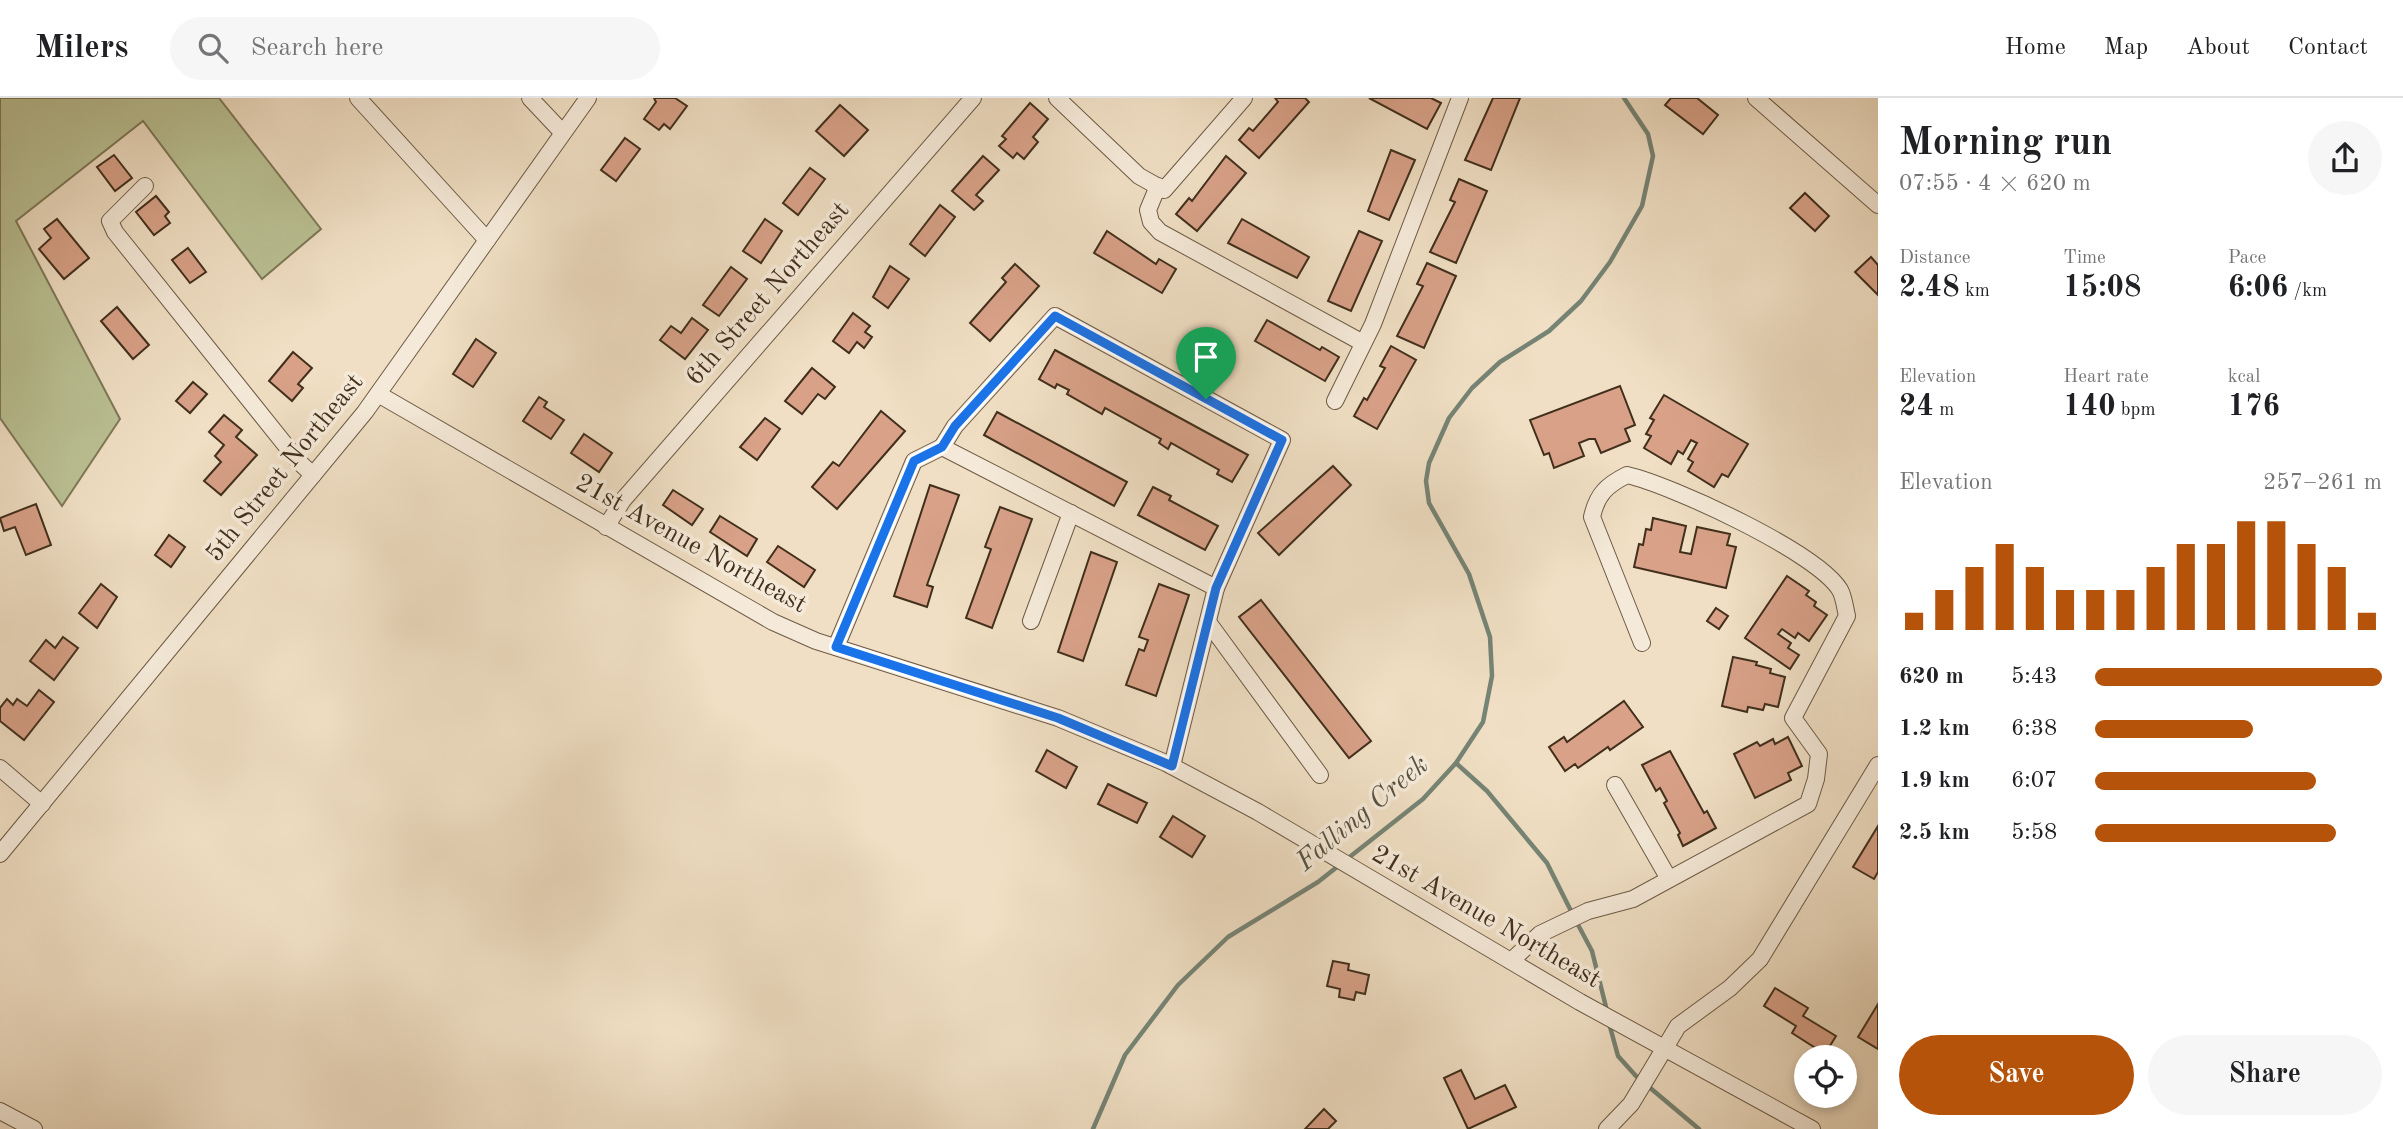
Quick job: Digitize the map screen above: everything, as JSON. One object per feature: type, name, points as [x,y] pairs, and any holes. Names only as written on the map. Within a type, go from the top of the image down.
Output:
[{"type":"street","points":[[358,98],[487,240]]},
{"type":"street","points":[[530,98],[562,132]]},
{"type":"street","name":"5th Street Northeast","points":[[0,854],[378,394],[588,98]]},
{"type":"street","name":"6th Street Northeast","points":[[606,527],[622,500],[973,98]]},
{"type":"street","points":[[1057,98],[1139,176],[1164,190],[1244,98]]},
{"type":"street","points":[[1335,401],[1363,343],[1431,180],[1461,98]]},
{"type":"street","points":[[1756,98],[1878,205]]},
{"type":"street","points":[[145,186],[110,221],[115,232],[290,452],[313,475]]},
{"type":"street","points":[[1158,186],[1147,209],[1160,232],[1363,343]]},
{"type":"street","points":[[836,647],[914,461],[942,447],[955,426],[1055,316],[1282,440],[1216,588],[1172,766]]},
{"type":"street","name":"21st Avenue Northeast","points":[[378,394],[772,622],[836,647],[1058,718],[1172,766],[1258,812],[1511,961],[1812,1129]]},
{"type":"street","points":[[942,447],[1216,588]]},
{"type":"street","points":[[1511,961],[1540,934],[1588,911],[1633,899],[1808,804],[1816,779],[1819,754],[1793,718],[1847,616],[1840,590],[1812,564],[1735,518],[1648,480],[1627,475],[1608,484],[1595,500],[1591,517],[1643,643]]},
{"type":"street","points":[[1031,621],[1071,513]]},
{"type":"street","points":[[1208,622],[1320,775]]},
{"type":"street","points":[[1607,1129],[1631,1104],[1667,1049],[1678,1026],[1730,989],[1760,959],[1878,765]]},
{"type":"street","points":[[0,768],[42,804]]},
{"type":"street","points":[[1615,785],[1669,879]]},
{"type":"street","points":[[2,1117],[34,1129]]},
{"type":"green space","points":[[0,98],[219,98],[321,229],[262,279],[143,121],[16,221],[120,419],[62,506],[0,418]]},
{"type":"building","points":[[654,98],[675,98],[687,106],[670,129],[664,124],[659,130],[644,119],[656,102]]},
{"type":"building","points":[[1275,98],[1305,98],[1309,102],[1259,158],[1239,140],[1249,128],[1253,131],[1278,102]]},
{"type":"building","points":[[1369,98],[1431,98],[1441,103],[1427,129]]},
{"type":"building","points":[[1493,98],[1520,98],[1491,170],[1465,160]]},
{"type":"building","points":[[1671,98],[1697,98],[1718,115],[1703,134],[1665,105]]},
{"type":"building","points":[[1030,103],[1048,119],[1033,137],[1038,142],[1024,159],[1017,153],[1013,158],[999,146],[1006,139],[1002,136]]},
{"type":"building","points":[[840,105],[868,130],[844,156],[816,131]]},
{"type":"building","points":[[625,138],[640,149],[616,181],[601,170]]},
{"type":"building","points":[[1391,150],[1415,160],[1389,220],[1368,211]]},
{"type":"building","points":[[114,155],[132,178],[115,191],[97,167]]},
{"type":"building","points":[[983,156],[999,170],[976,195],[983,201],[974,210],[952,191]]},
{"type":"building","points":[[1226,156],[1246,173],[1197,231],[1176,214],[1189,198],[1192,201]]},
{"type":"building","points":[[810,168],[825,179],[798,215],[783,203]]},
{"type":"building","points":[[1459,179],[1487,191],[1456,263],[1430,252],[1455,202],[1450,200]]},
{"type":"building","points":[[1805,193],[1829,216],[1815,231],[1790,208]]},
{"type":"building","points":[[156,196],[169,212],[165,216],[170,223],[154,235],[136,212]]},
{"type":"building","points":[[940,205],[955,217],[925,256],[910,244]]},
{"type":"building","points":[[57,219],[89,258],[64,279],[39,249],[51,238],[44,229]]},
{"type":"building","points":[[765,219],[782,231],[761,263],[743,251]]},
{"type":"building","points":[[1242,219],[1309,257],[1297,278],[1228,243]]},
{"type":"building","points":[[1107,231],[1156,264],[1159,259],[1176,269],[1162,293],[1094,253]]},
{"type":"building","points":[[1359,231],[1382,241],[1351,311],[1328,301]]},
{"type":"building","points":[[188,248],[206,272],[190,283],[172,260]]},
{"type":"building","points":[[1871,257],[1878,265],[1878,295],[1855,272]]},
{"type":"building","points":[[1427,263],[1456,276],[1424,348],[1397,336],[1423,286],[1417,284]]},
{"type":"building","points":[[1015,264],[1039,286],[990,341],[970,323],[1006,282],[1002,278]]},
{"type":"building","points":[[890,266],[909,279],[888,308],[873,297]]},
{"type":"building","points":[[731,267],[747,279],[719,316],[703,305]]},
{"type":"building","points":[[117,307],[149,345],[133,359],[101,321]]},
{"type":"building","points":[[853,313],[870,326],[865,332],[872,337],[864,348],[857,342],[849,353],[833,341]]},
{"type":"building","points":[[692,318],[708,330],[685,359],[660,340],[671,326],[681,333]]},
{"type":"building","points":[[1267,320],[1320,350],[1322,347],[1339,357],[1325,381],[1255,341]]},
{"type":"building","points":[[476,339],[496,353],[473,387],[453,374]]},
{"type":"building","points":[[1391,346],[1416,360],[1377,429],[1354,416],[1364,398],[1367,400],[1385,368],[1380,366]]},
{"type":"building","points":[[1055,350],[1248,455],[1232,482],[1217,474],[1219,470],[1171,443],[1168,449],[1159,443],[1161,439],[1105,408],[1102,414],[1067,394],[1069,390],[1057,384],[1055,388],[1039,379]]},
{"type":"building","points":[[293,352],[312,368],[298,384],[303,388],[292,401],[269,381]]},
{"type":"building","points":[[812,368],[835,387],[825,399],[818,394],[802,414],[785,401]]},
{"type":"building","points":[[193,382],[207,394],[190,413],[176,401]]},
{"type":"building","points":[[1620,386],[1635,425],[1625,429],[1630,441],[1601,453],[1595,439],[1589,439],[1579,443],[1584,456],[1554,468],[1549,453],[1544,455],[1530,420]]},
{"type":"building","points":[[1664,395],[1748,444],[1728,477],[1722,474],[1714,487],[1688,471],[1693,462],[1688,459],[1697,443],[1691,440],[1683,454],[1678,451],[1671,464],[1644,448],[1651,436],[1646,434],[1654,420],[1650,418]]},
{"type":"building","points":[[539,397],[547,402],[544,407],[564,420],[551,439],[523,421]]},
{"type":"building","points":[[881,411],[905,431],[837,509],[812,487],[833,462],[839,466]]},
{"type":"building","points":[[997,412],[1127,482],[1114,506],[984,435]]},
{"type":"building","points":[[224,415],[242,430],[236,437],[257,455],[221,495],[204,481],[221,462],[215,456],[224,445],[209,432]]},
{"type":"building","points":[[765,418],[780,429],[757,460],[740,447]]},
{"type":"building","points":[[584,434],[612,453],[599,472],[571,453]]},
{"type":"building","points":[[1333,466],[1351,485],[1279,555],[1258,533]]},
{"type":"building","points":[[930,485],[959,495],[927,585],[933,587],[927,607],[894,596]]},
{"type":"building","points":[[1153,487],[1171,496],[1169,500],[1218,526],[1205,550],[1138,515]]},
{"type":"building","points":[[673,490],[703,509],[692,525],[663,505]]},
{"type":"building","points":[[36,504],[51,545],[26,555],[15,527],[4,531],[0,518]]},
{"type":"building","points":[[1000,507],[1032,519],[992,628],[966,618],[991,549],[985,547]]},
{"type":"building","points":[[720,516],[757,539],[747,556],[710,532]]},
{"type":"building","points":[[1653,518],[1686,526],[1680,552],[1691,554],[1697,527],[1730,534],[1727,545],[1736,547],[1726,588],[1634,567],[1639,544],[1643,545],[1646,529],[1651,530]]},
{"type":"building","points":[[169,535],[185,547],[171,567],[155,555]]},
{"type":"building","points":[[778,546],[815,570],[804,587],[767,562]]},
{"type":"building","points":[[1091,552],[1117,562],[1083,661],[1058,652]]},
{"type":"building","points":[[1787,576],[1809,591],[1806,595],[1816,602],[1814,606],[1827,615],[1809,641],[1798,633],[1795,638],[1782,629],[1778,634],[1791,643],[1788,648],[1799,655],[1790,669],[1745,638]]},
{"type":"building","points":[[101,584],[117,597],[97,628],[79,613]]},
{"type":"building","points":[[1159,584],[1189,595],[1156,696],[1126,685],[1139,649],[1144,651],[1148,640],[1139,637]]},
{"type":"building","points":[[1261,600],[1371,741],[1349,758],[1239,617]]},
{"type":"building","points":[[1716,608],[1728,616],[1719,629],[1707,621]]},
{"type":"building","points":[[63,637],[78,648],[54,680],[30,661],[46,640],[55,648]]},
{"type":"building","points":[[1733,657],[1757,662],[1756,665],[1771,669],[1770,673],[1785,677],[1778,707],[1765,704],[1763,710],[1748,707],[1747,712],[1722,706]]},
{"type":"building","points":[[39,690],[54,702],[24,740],[0,721],[0,708],[7,699],[13,705],[17,699],[27,706]]},
{"type":"building","points":[[1624,701],[1643,727],[1610,750],[1608,747],[1578,768],[1575,764],[1565,771],[1549,747],[1564,737],[1567,742]]},
{"type":"building","points":[[1788,737],[1802,766],[1788,773],[1791,780],[1755,798],[1734,754],[1757,742],[1760,746],[1773,739],[1775,744]]},
{"type":"building","points":[[1047,750],[1077,767],[1066,788],[1036,771]]},
{"type":"building","points":[[1670,751],[1704,813],[1707,811],[1716,828],[1683,846],[1678,835],[1680,833],[1664,803],[1667,801],[1660,788],[1656,791],[1642,765]]},
{"type":"building","points":[[1108,784],[1147,803],[1137,823],[1098,804]]},
{"type":"building","points":[[1173,816],[1205,836],[1192,857],[1160,837]]},
{"type":"building","points":[[1878,826],[1878,872],[1874,879],[1853,867]]},
{"type":"building","points":[[1333,961],[1349,964],[1348,970],[1369,975],[1365,994],[1356,992],[1354,1000],[1339,997],[1340,989],[1327,986]]},
{"type":"building","points":[[1775,988],[1808,1008],[1803,1016],[1836,1036],[1830,1045],[1811,1045],[1792,1033],[1796,1026],[1764,1006]]},
{"type":"building","points":[[1878,1004],[1878,1049],[1858,1037]]},
{"type":"building","points":[[1461,1070],[1475,1099],[1505,1085],[1516,1107],[1468,1129],[1444,1078]]},
{"type":"building","points":[[1324,1109],[1336,1121],[1328,1129],[1305,1129]]},
{"type":"waterway","name":"Falling Creek","points":[[1093,1129],[1125,1055],[1178,985],[1228,937],[1318,882],[1423,799],[1456,763],[1483,722],[1492,676],[1490,637],[1469,574],[1429,503],[1426,481],[1429,463],[1449,418],[1472,388],[1500,362],[1549,331],[1581,301],[1610,262],[1642,206],[1653,156],[1648,134],[1624,98]]},
{"type":"waterway","points":[[1456,763],[1487,791],[1547,863],[1572,913]]},
{"type":"waterway","points":[[1576,921],[1592,951],[1607,1011]]},
{"type":"waterway","points":[[1609,1023],[1618,1056],[1636,1076],[1699,1129]]},
{"type":"route","points":[[1055,316],[1206,399],[1282,440],[1216,588],[1172,766],[1058,718],[836,647],[914,461],[942,447],[955,426],[1055,316]]}]
